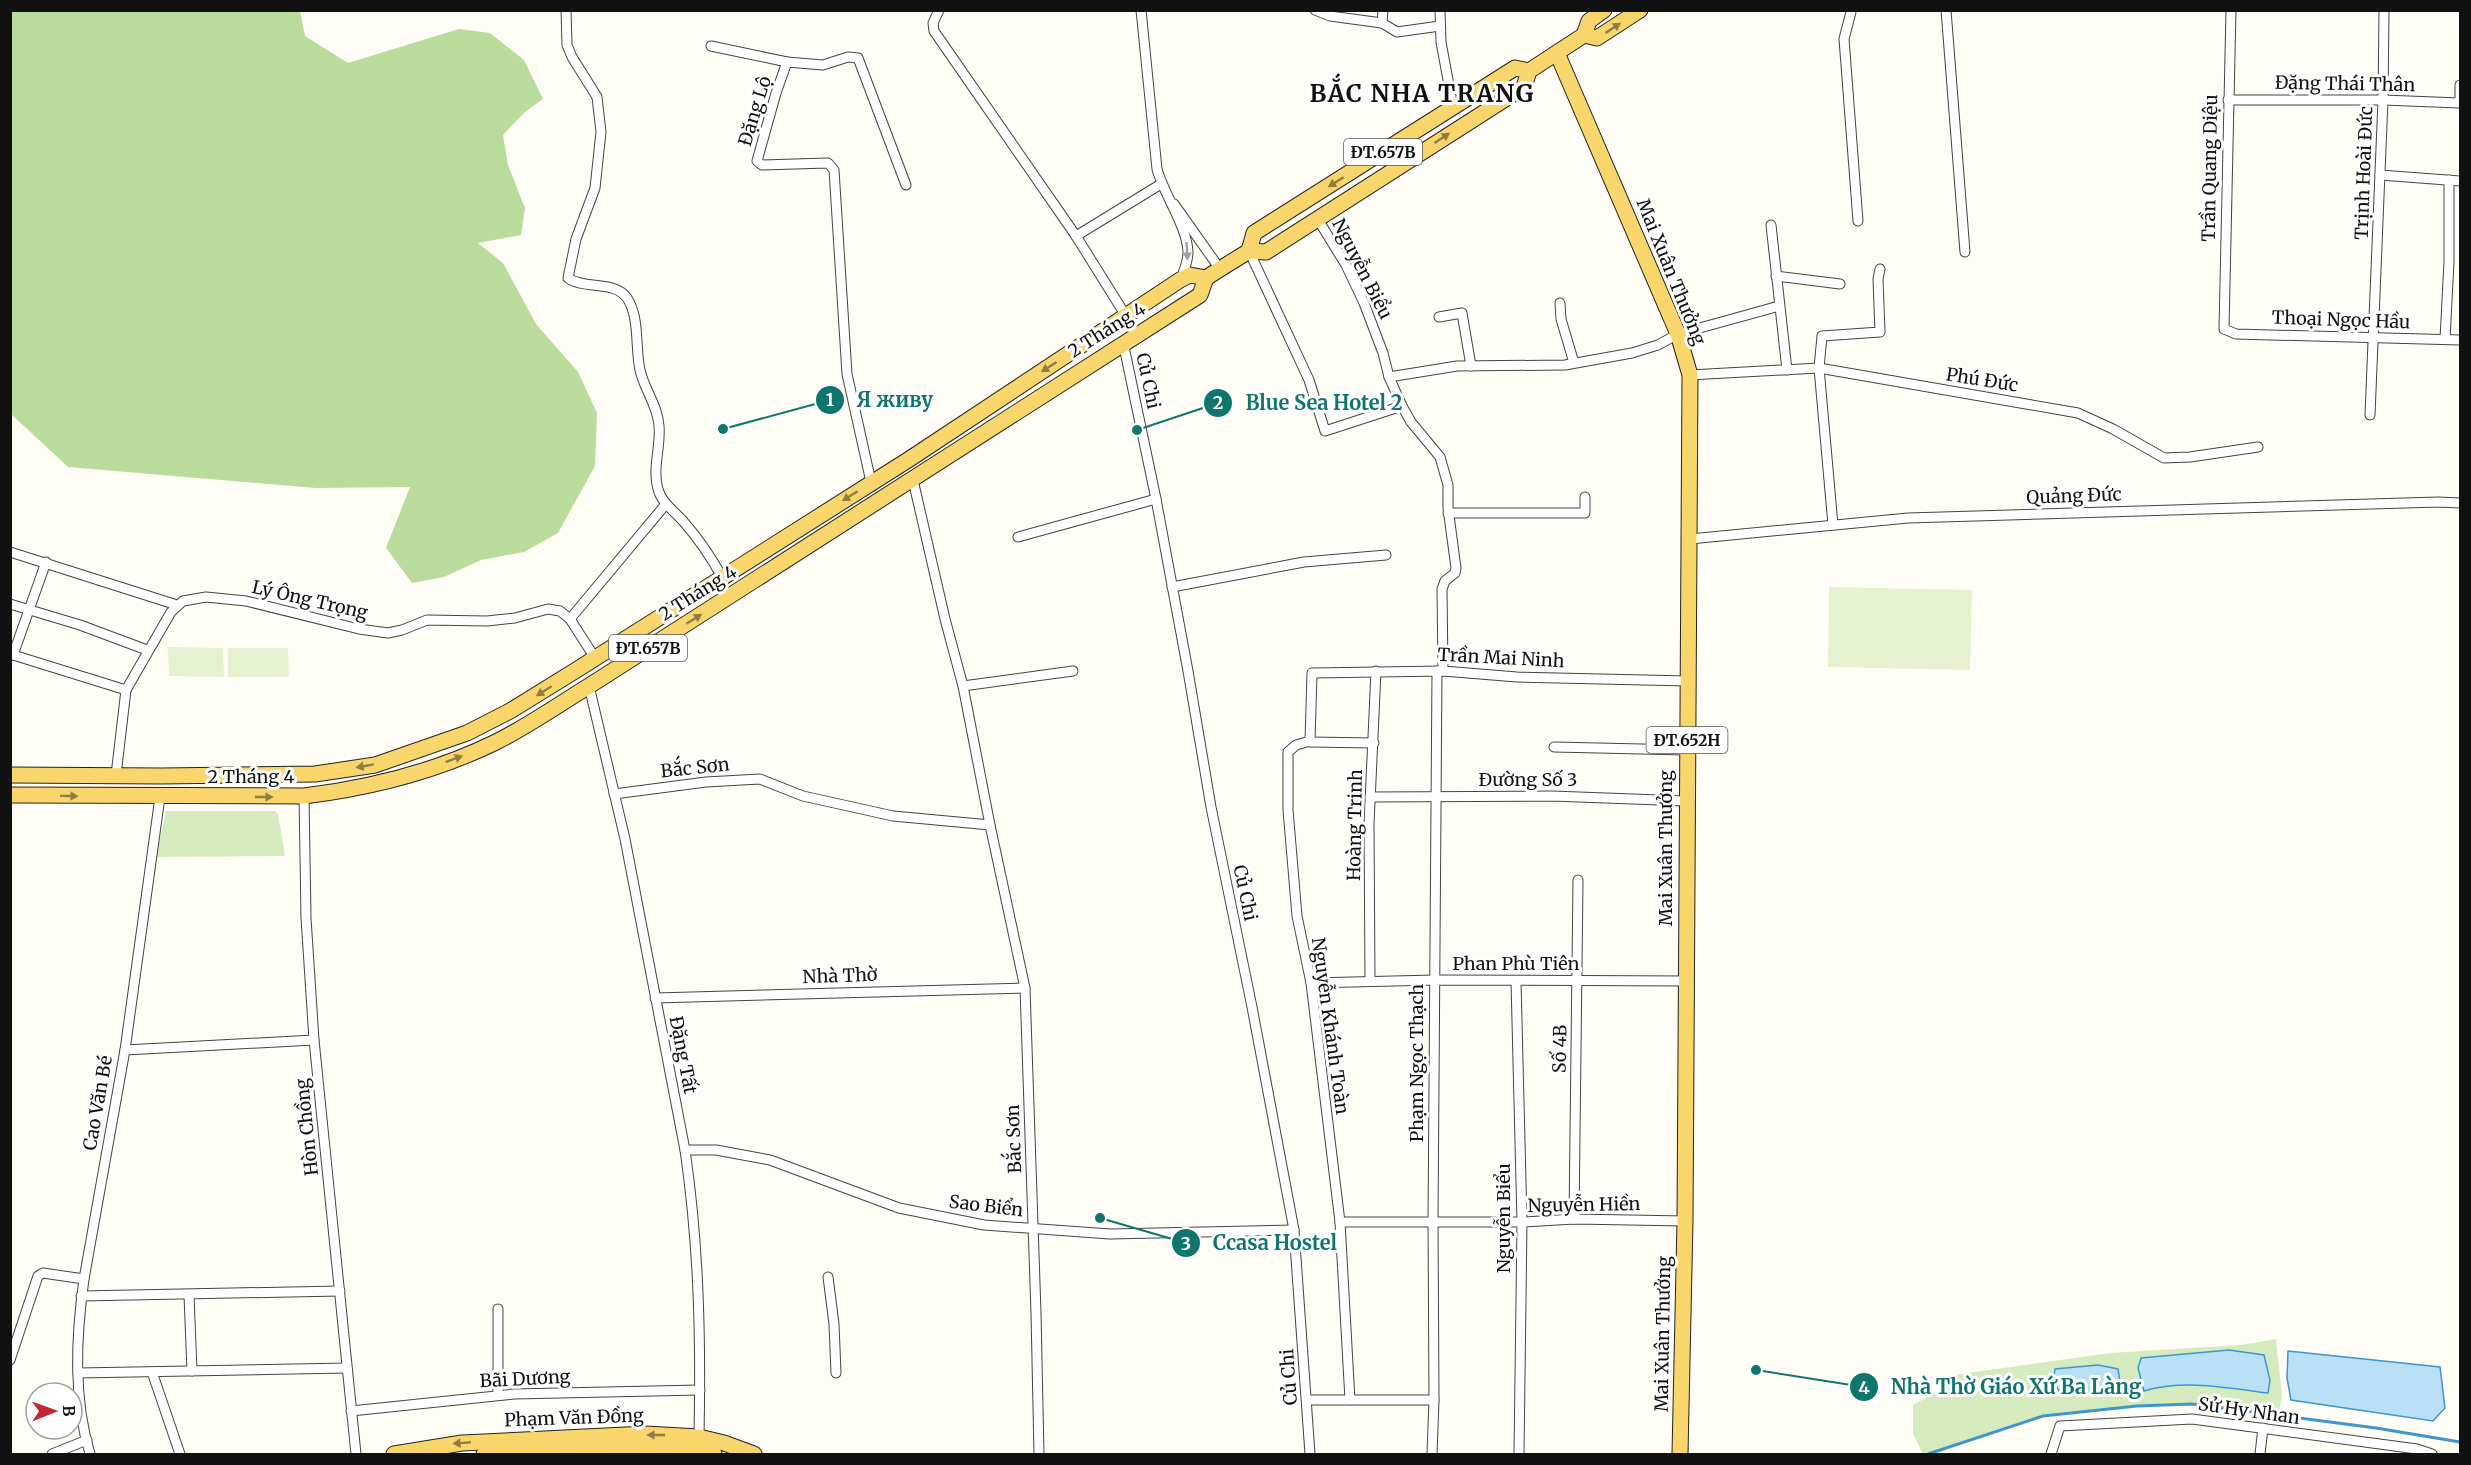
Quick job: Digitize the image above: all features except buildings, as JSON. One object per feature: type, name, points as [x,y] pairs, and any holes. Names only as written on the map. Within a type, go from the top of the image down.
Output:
[{"type":"main road","name":"2 Tháng 4","points":[[10,795],[304,796],[342,791],[422,772],[495,743],[589,686],[913,480],[1123,342],[1200,295],[1206,278],[1220,269],[1249,251],[1266,252],[1524,87],[1529,71],[1584,35],[1589,21],[1604,10]]},
{"type":"main road","name":"2 Tháng 4","points":[[1584,35],[1598,38],[1640,10]]},
{"type":"main road","name":"Mai Xuân Thưởng","points":[[1557,53],[1678,334],[1690,375],[1685,1221],[1680,1455]]},
{"type":"main road","name":"2 Tháng 4","points":[[1249,251],[1254,233],[1515,68],[1529,71]]},
{"type":"main road","name":"2 Tháng 4","points":[[10,775],[315,774],[375,765],[467,733],[510,711],[578,669],[908,460],[1180,280],[1190,275],[1206,278]]},
{"type":"main road","points":[[908,460],[913,480]]},
{"type":"main road","points":[[578,669],[589,686]]},
{"type":"main road","points":[[304,796],[315,774]]},
{"type":"main road","name":"Phạm Văn Đồng","points":[[394,1455],[443,1445],[472,1442],[645,1434],[698,1443],[714,1455]]},
{"type":"main road","name":"Phạm Văn Đồng","points":[[484,1455],[698,1443],[724,1443],[754,1455]]},
{"type":"street","points":[[566,10],[567,45],[597,97],[601,125],[595,188],[576,239],[568,278],[579,283],[614,289],[621,292],[630,304],[639,368],[659,420],[660,438],[656,478],[658,492],[695,535],[722,577]]},
{"type":"street","points":[[939,10],[933,22],[934,31],[1076,236],[1126,316]]},
{"type":"street","points":[[1142,10],[1152,133],[1161,184],[1187,244],[1187,263],[1180,280]]},
{"type":"street","points":[[1316,10],[1330,16],[1382,23],[1397,32],[1440,26]]},
{"type":"street","points":[[1382,23],[1383,10]]},
{"type":"street","points":[[1440,10],[1443,55],[1453,107]]},
{"type":"street","points":[[1946,10],[1965,252]]},
{"type":"street","name":"Trần Quang Diệu","points":[[2224,327],[2231,10]]},
{"type":"street","name":"Trịnh Hoài Đức","points":[[2370,415],[2383,100],[2384,10]]},
{"type":"street","points":[[1853,11],[1844,39],[1858,221]]},
{"type":"street","points":[[711,46],[787,62]]},
{"type":"street","name":"Đặng Lộ","points":[[871,482],[847,374],[834,170],[828,164],[762,165],[758,161],[776,93],[787,62],[823,65],[848,57],[858,58],[906,185]]},
{"type":"street","points":[[2460,85],[2460,103]]},
{"type":"street","name":"Đặng Thái Thân","points":[[2228,100],[2383,100],[2460,103]]},
{"type":"street","points":[[2380,175],[2460,181]]},
{"type":"street","points":[[2445,339],[2449,262],[2449,180]]},
{"type":"street","points":[[1076,236],[1161,184]]},
{"type":"street","points":[[1161,184],[1220,269]]},
{"type":"street","name":"Nguyễn Biểu","points":[[1317,218],[1346,265],[1364,303],[1383,353],[1389,377],[1402,406],[1411,422],[1440,457],[1448,485],[1448,513],[1456,568],[1455,573],[1445,581],[1442,589],[1440,671]]},
{"type":"street","points":[[1771,225],[1787,370]]},
{"type":"street","points":[[1249,251],[1309,380],[1325,431],[1402,406]]},
{"type":"street","points":[[2449,262],[2460,262]]},
{"type":"street","points":[[1833,525],[1819,368],[1822,336],[1880,332],[1878,279],[1880,268]]},
{"type":"street","points":[[1776,276],[1840,284]]},
{"type":"street","points":[[1560,303],[1561,318],[1574,363]]},
{"type":"street","points":[[1389,377],[1471,366],[1574,363],[1658,345],[1678,334],[1779,306]]},
{"type":"street","points":[[1439,317],[1462,313],[1471,366]]},
{"type":"street","name":"Thoại Ngọc Hầu","points":[[2224,327],[2226,332],[2236,334],[2460,340]]},
{"type":"street","name":"Củ Chi","points":[[1123,342],[1173,587],[1211,807],[1294,1230],[1310,1455]]},
{"type":"street","name":"Phú Đức","points":[[1690,375],[1819,368],[2078,413],[2113,429],[2164,458],[2190,457],[2258,447]]},
{"type":"street","name":"Bắc Sơn","points":[[913,480],[963,686],[1025,988],[1034,1227],[1039,1455]]},
{"type":"street","points":[[1448,513],[1585,513],[1585,497]]},
{"type":"street","points":[[1018,537],[1156,500]]},
{"type":"street","name":"Quảng Đức","points":[[1690,539],[1908,518],[2460,503]]},
{"type":"street","points":[[595,658],[570,619],[666,504]]},
{"type":"street","points":[[10,552],[177,605],[147,650],[126,690],[116,775]]},
{"type":"street","points":[[1173,587],[1304,562],[1386,555]]},
{"type":"street","points":[[46,562],[12,655],[126,690]]},
{"type":"street","name":"Lý Ông Trọng","points":[[177,605],[183,601],[206,597],[246,601],[359,629],[388,633],[427,620],[496,620],[548,609],[560,610],[570,619]]},
{"type":"street","points":[[10,604],[80,625],[147,650]]},
{"type":"street","points":[[963,686],[1073,671]]},
{"type":"street","name":"Hoàng Trinh","points":[[1370,981],[1368,852],[1376,671]]},
{"type":"street","name":"Trần Mai Ninh","points":[[1310,742],[1312,673],[1440,671],[1517,677],[1688,681]]},
{"type":"street","name":"Phạm Ngọc Thạch","points":[[1432,1455],[1435,980],[1440,671]]},
{"type":"street","name":"Đặng Tất","points":[[589,686],[614,794],[685,1150],[697,1248],[701,1330],[698,1443]]},
{"type":"street","points":[[1310,742],[1374,743]]},
{"type":"street","name":"Nguyễn Khánh Toàn","points":[[1310,742],[1292,747],[1286,761],[1297,916],[1311,983],[1340,1222],[1350,1400]]},
{"type":"street","points":[[1554,747],[1686,750]]},
{"type":"street","name":"Bắc Sơn","points":[[614,794],[706,782],[760,779],[803,796],[884,814],[990,825]]},
{"type":"street","name":"Hòn Chồng","points":[[304,796],[306,918],[314,1040],[356,1455]]},
{"type":"street","name":"Đường Số 3","points":[[1370,797],[1552,796],[1686,801]]},
{"type":"street","name":"Cao Văn Bé","points":[[90,1455],[79,1400],[78,1318],[125,1050],[160,797]]},
{"type":"street","name":"Số 4B","points":[[1574,1219],[1578,880]]},
{"type":"street","name":"Phan Phù Tiên","points":[[1311,983],[1435,980],[1685,981]]},
{"type":"street","name":"Nguyễn Biểu","points":[[1516,981],[1522,1222],[1519,1455]]},
{"type":"street","name":"Nhà Thờ","points":[[655,998],[1025,988]]},
{"type":"street","points":[[125,1050],[314,1040]]},
{"type":"street","name":"Sao Biển","points":[[685,1150],[716,1150],[770,1160],[899,1208],[984,1226],[1034,1227],[1110,1234],[1294,1230]]},
{"type":"street","name":"Nguyễn Hiền","points":[[1340,1222],[1522,1222],[1574,1219],[1685,1221]]},
{"type":"street","points":[[10,1360],[38,1276],[43,1273],[84,1279]]},
{"type":"street","points":[[828,1277],[834,1324],[836,1373]]},
{"type":"street","points":[[81,1296],[340,1291]]},
{"type":"street","points":[[189,1295],[192,1371]]},
{"type":"street","points":[[498,1309],[498,1395]]},
{"type":"street","points":[[78,1373],[347,1368]]},
{"type":"street","points":[[152,1372],[180,1455]]},
{"type":"street","name":"Bãi Dương","points":[[351,1411],[498,1395],[700,1390]]},
{"type":"street","points":[[1307,1400],[1434,1400]]},
{"type":"street","name":"Sử Hy Nhan","points":[[2051,1455],[2060,1426],[2192,1419],[2417,1449],[2432,1455]]},
{"type":"street","points":[[2260,1455],[2263,1428]]},
{"type":"street","points":[[52,1455],[87,1440]]},
{"type":"green space","points":[[10,11],[300,11],[305,36],[348,63],[459,29],[490,33],[524,60],[543,99],[525,112],[503,135],[508,165],[525,208],[521,235],[478,243],[503,263],[536,324],[578,372],[597,413],[595,466],[558,533],[524,552],[481,560],[444,577],[412,583],[386,548],[410,487],[316,488],[68,467],[11,414]]},
{"type":"green space","points":[[1829,587],[1972,590],[1970,670],[1828,667]]},
{"type":"green space","points":[[168,647],[223,648],[224,677],[169,676]]},
{"type":"green space","points":[[228,648],[288,648],[289,677],[228,677]]},
{"type":"green space","points":[[166,811],[275,811],[278,814],[285,856],[156,857]]},
{"type":"green space","points":[[2276,1339],[2282,1396],[2278,1415],[2192,1404],[2137,1406],[2043,1416],[1928,1454],[1923,1454],[1913,1434],[1913,1405],[1940,1390],[1946,1376],[2110,1353],[2241,1345]],"holes":[[[2229,1350],[2264,1355],[2270,1380],[2268,1392],[2190,1385],[2159,1387],[2144,1391],[2138,1368],[2141,1358]],[[2098,1365],[2118,1369],[2121,1387]]]},
{"type":"water","points":[[2229,1350],[2264,1355],[2270,1380],[2268,1393],[2190,1385],[2159,1387],[2144,1391],[2138,1368],[2141,1358]]},
{"type":"water","points":[[2288,1351],[2440,1367],[2445,1408],[2433,1421],[2291,1400],[2287,1378]]},
{"type":"water","points":[[2098,1365],[2118,1369],[2121,1388],[2062,1395],[2053,1382],[2055,1369]]},
{"type":"waterway","points":[[1928,1454],[2043,1416],[2137,1406],[2192,1404],[2376,1428],[2460,1442]]},
{"type":"place","name":"Я живу","points":[[723,429]]},
{"type":"place","name":"Blue Sea Hotel 2","points":[[1137,430]]},
{"type":"place","name":"Ccasa Hostel","points":[[1100,1218]]},
{"type":"place","name":"Nhà Thờ Giáo Xứ Ba Làng","points":[[1756,1370]]},
{"type":"district","name":"BẮC NHA TRANG","points":[[1422,94]]}]
